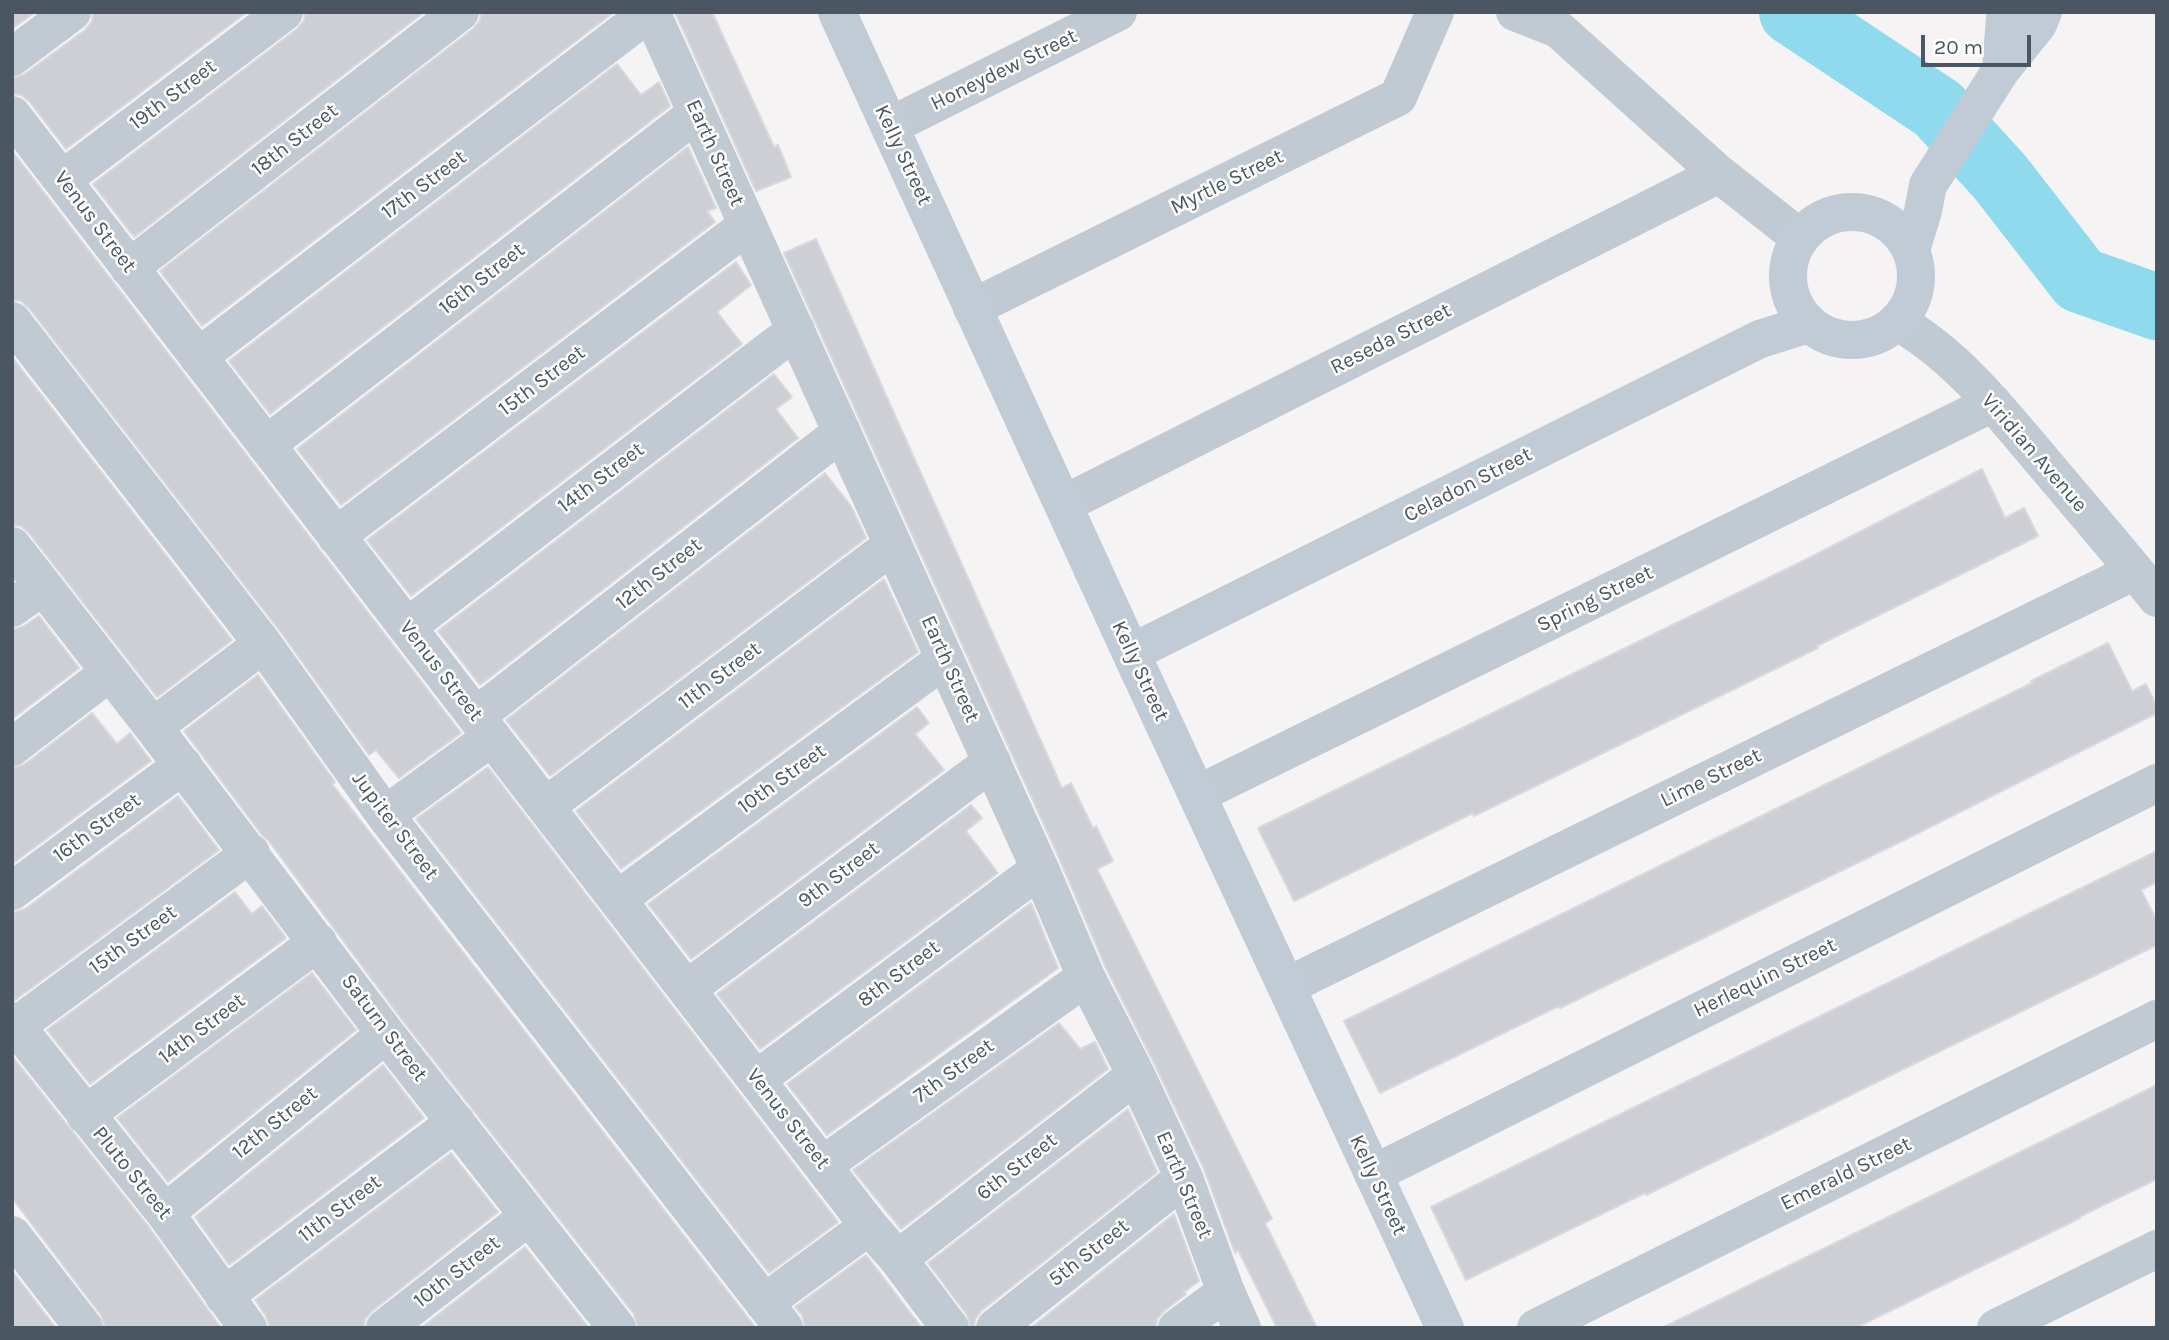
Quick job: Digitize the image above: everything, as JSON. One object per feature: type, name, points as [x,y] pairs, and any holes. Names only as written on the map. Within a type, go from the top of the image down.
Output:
[{"type":"street","points":[[12,57],[72,12]]},
{"type":"street","name":"19th Street","points":[[63,179],[284,12]]},
{"type":"street","name":"18th Street","points":[[130,268],[460,12]]},
{"type":"street","name":"Earth Street","points":[[651,12],[992,761],[1086,977],[1184,1178],[1242,1328]]},
{"type":"street","name":"17th Street","points":[[198,357],[651,12]]},
{"type":"street","name":"Kelly Street","points":[[837,12],[1445,1328]]},
{"type":"street","name":"Honeydew Street","points":[[890,127],[1069,24],[1118,12]]},
{"type":"street","name":"Myrtle Street","points":[[972,308],[1398,97],[1435,12]]},
{"type":"street","points":[[1515,12],[1558,29],[1719,174],[1800,238]]},
{"type":"street","points":[[2001,70],[2007,12]]},
{"type":"street","points":[[1911,250],[1932,178],[2001,70],[2038,24],[2043,12]]},
{"type":"street","name":"16th Street","points":[[266,445],[697,113]]},
{"type":"street","name":"Venus Street","points":[[12,115],[950,1328]]},
{"type":"street","name":"Reseda Street","points":[[1064,504],[1719,174]]},
{"type":"street","points":[[1870,214],[1932,178]]},
{"type":"street","points":[[1850,212],[1870,214],[1887,222],[1901,234],[1911,250],[1916,268],[1916,288],[1909,306],[1898,322],[1882,333],[1863,340],[1844,341],[1825,335],[1808,324],[1796,310],[1789,292],[1787,273],[1791,254],[1800,238],[1814,224],[1831,215],[1850,212]]},
{"type":"street","name":"15th Street","points":[[336,536],[748,225]]},
{"type":"street","name":"Jupiter Street","points":[[12,321],[263,645],[385,815],[774,1315]]},
{"type":"street","name":"Viridian Avenue","points":[[1898,322],[1929,342],[1993,403],[2146,584]]},
{"type":"street","name":"Celadon Street","points":[[1131,653],[1760,339],[1808,324]]},
{"type":"street","name":"14th Street","points":[[407,627],[796,330]]},
{"type":"street","name":"Spring Street","points":[[1198,794],[1993,403]]},
{"type":"street","name":"12th Street","points":[[385,815],[484,727],[842,432]]},
{"type":"street","name":"11th Street","points":[[546,806],[893,545]]},
{"type":"street","name":"Saturn Street","points":[[12,546],[529,1216],[601,1322]]},
{"type":"street","name":"Lime Street","points":[[1287,986],[2146,584]]},
{"type":"street","points":[[12,608],[43,586]]},
{"type":"street","points":[[153,727],[263,645]]},
{"type":"street","name":"10th Street","points":[[618,899],[945,659]]},
{"type":"street","points":[[12,747],[110,672]]},
{"type":"street","name":"9th Street","points":[[687,989],[992,761]]},
{"type":"street","name":"16th Street","points":[[12,891],[183,765]]},
{"type":"street","name":"Herlequin Street","points":[[1373,1174],[2157,783]]},
{"type":"street","name":"15th Street","points":[[14,1024],[251,853]]},
{"type":"street","name":"8th Street","points":[[757,1080],[1040,869]]},
{"type":"street","name":"14th Street","points":[[85,1115],[318,942]]},
{"type":"street","name":"7th Street","points":[[823,1165],[1086,977]]},
{"type":"street","name":"Emerald Street","points":[[1536,1328],[2157,1019]]},
{"type":"street","name":"Pluto Street","points":[[14,1024],[165,1213],[248,1328]]},
{"type":"street","name":"12th Street","points":[[165,1213],[386,1034]]},
{"type":"street","name":"6th Street","points":[[898,1259],[1136,1076]]},
{"type":"street","name":"11th Street","points":[[224,1296],[456,1122]]},
{"type":"street","name":"5th Street","points":[[995,1328],[1184,1178]]},
{"type":"street","name":"10th Street","points":[[385,1328],[529,1216]]},
{"type":"street","points":[[774,1315],[869,1226]]},
{"type":"street","points":[[12,1235],[84,1328]]},
{"type":"street","points":[[1996,1328],[2157,1249]]},
{"type":"street","points":[[1177,1328],[1226,1292]]},
{"type":"building","points":[[12,12],[35,12],[12,29]]},
{"type":"building","points":[[93,12],[247,12],[66,149],[29,101],[21,95],[12,94],[12,78],[25,74],[85,30],[92,21]]},
{"type":"building","points":[[305,12],[424,12],[134,237],[93,184],[297,29],[304,21]]},
{"type":"building","points":[[481,12],[614,12],[202,326],[160,271],[473,29],[480,21]]},
{"type":"building","points":[[675,12],[712,12],[774,147],[778,145],[791,177],[756,191]]},
{"type":"building","points":[[617,64],[641,95],[659,82],[670,106],[270,414],[229,361]]},
{"type":"building","points":[[688,147],[716,208],[707,211],[715,222],[341,505],[297,449]]},
{"type":"building","points":[[12,151],[461,733],[399,778],[376,750],[369,755],[280,631],[29,308],[21,301],[12,300]]},
{"type":"building","points":[[816,239],[1062,788],[1071,783],[1113,861],[1097,869],[1272,1219],[1265,1223],[1317,1328],[1277,1328],[1238,1250],[1235,1253],[1204,1169],[1106,968],[1060,860],[784,253]]},
{"type":"building","points":[[736,262],[751,285],[717,312],[742,344],[411,596],[367,540]]},
{"type":"building","points":[[12,357],[232,640],[157,697],[29,533],[21,526],[12,525]]},
{"type":"building","points":[[774,374],[792,397],[776,409],[798,438],[480,685],[438,631]]},
{"type":"building","points":[[1982,469],[2005,518],[2024,508],[2038,536],[1817,646],[1818,648],[1294,901],[1258,828],[1805,560]]},
{"type":"building","points":[[825,473],[851,506],[866,538],[550,776],[506,720]]},
{"type":"building","points":[[884,579],[918,652],[621,869],[576,811]]},
{"type":"building","points":[[39,616],[79,668],[12,719],[12,630]]},
{"type":"building","points":[[2108,643],[2132,691],[2146,684],[2157,707],[2157,713],[1904,840],[1380,1093],[1344,1021],[2032,683],[2031,681]]},
{"type":"building","points":[[258,675],[335,782],[332,784],[756,1328],[638,1328],[634,1314],[403,1021],[184,731]]},
{"type":"building","points":[[917,707],[929,723],[915,734],[944,770],[691,959],[648,904]]},
{"type":"building","points":[[92,713],[117,744],[130,733],[151,761],[12,864],[12,768],[25,764]]},
{"type":"building","points":[[488,767],[838,1222],[769,1273],[416,819]]},
{"type":"building","points":[[178,796],[219,850],[12,1000],[12,913],[25,909]]},
{"type":"building","points":[[971,805],[982,818],[966,831],[998,873],[760,1049],[717,994]]},
{"type":"building","points":[[2157,851],[2157,882],[2141,890],[2157,921],[2157,945],[1466,1280],[1431,1207]]},
{"type":"building","points":[[235,892],[252,914],[262,906],[286,938],[90,1084],[47,1030]]},
{"type":"building","points":[[1031,903],[1058,968],[827,1135],[787,1084]]},
{"type":"building","points":[[312,973],[356,1030],[168,1182],[117,1118]]},
{"type":"building","points":[[1059,1023],[1080,1049],[1095,1042],[1108,1069],[901,1229],[853,1170]]},
{"type":"building","points":[[12,1056],[148,1226],[221,1328],[105,1328],[101,1315],[12,1198]]},
{"type":"building","points":[[383,1065],[424,1118],[229,1265],[195,1217]]},
{"type":"building","points":[[2157,1085],[2157,1179],[2080,1218],[1855,1328],[1662,1328]]},
{"type":"building","points":[[1128,1109],[1157,1172],[981,1311],[975,1319],[974,1328],[971,1328],[967,1315],[928,1263]]},
{"type":"building","points":[[451,1153],[498,1212],[372,1311],[365,1319],[364,1328],[270,1328],[266,1316],[255,1300]]},
{"type":"building","points":[[1174,1214],[1199,1281],[1164,1311],[1157,1319],[1156,1328],[1031,1328]]},
{"type":"building","points":[[525,1247],[589,1328],[421,1328]]},
{"type":"building","points":[[866,1255],[922,1328],[805,1328],[802,1315],[795,1307]]},
{"type":"building","points":[[12,1271],[56,1328],[12,1328]]},
{"type":"waterway","points":[[1792,12],[1938,109],[2000,177],[2080,280],[2157,307]]}]
